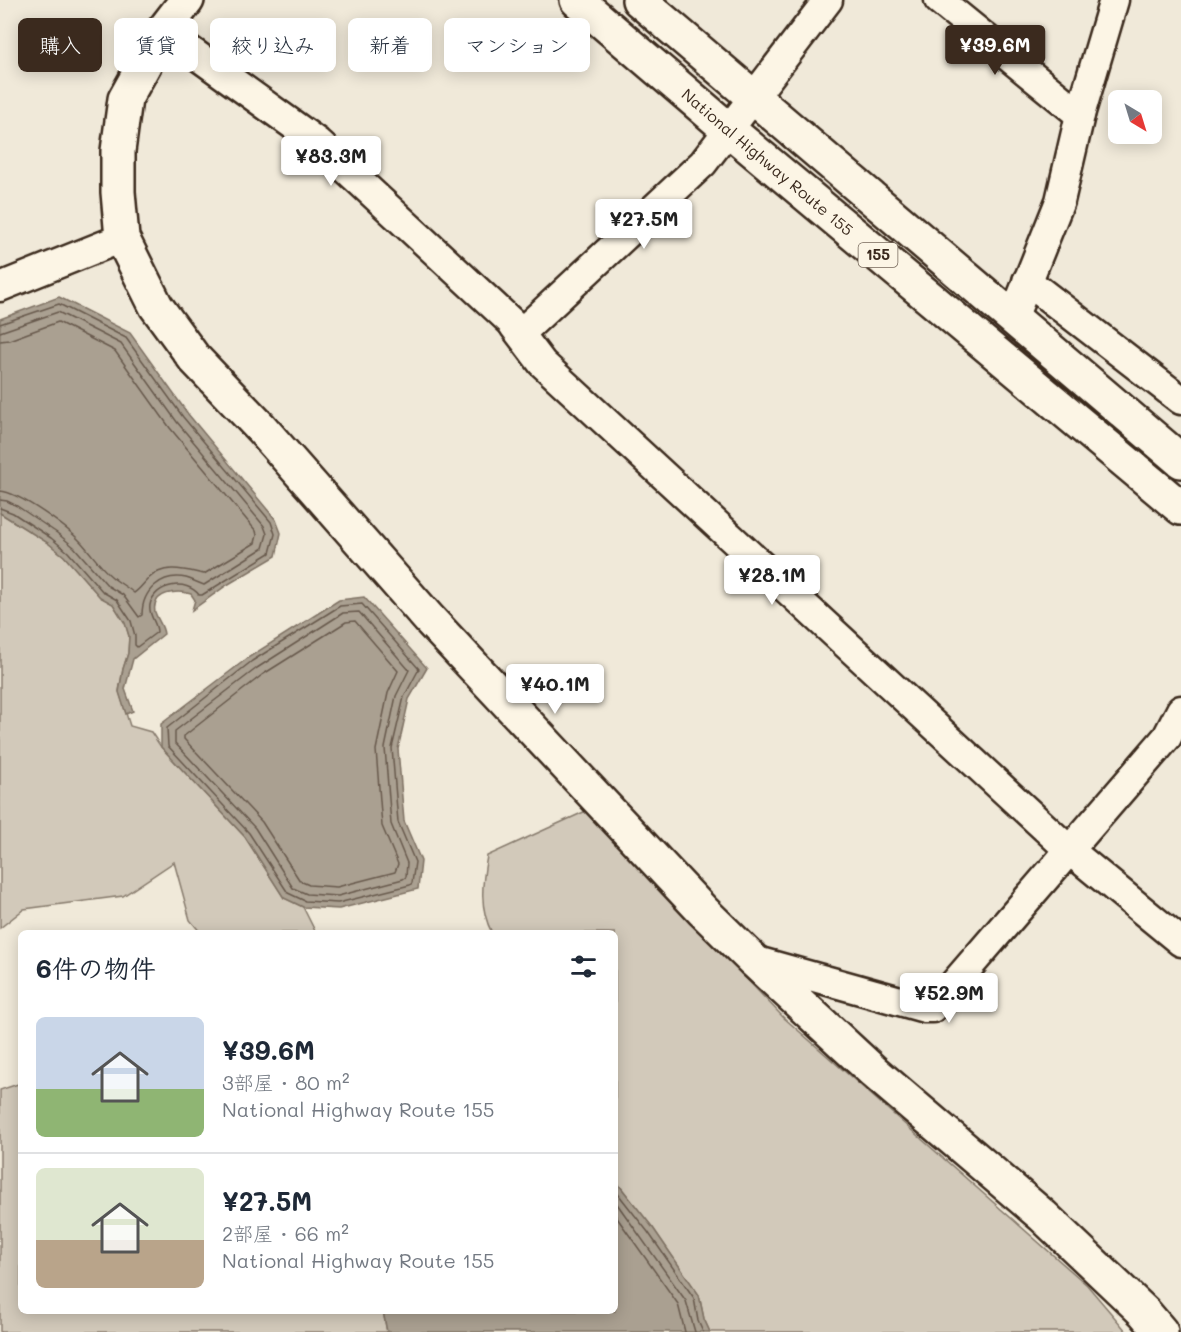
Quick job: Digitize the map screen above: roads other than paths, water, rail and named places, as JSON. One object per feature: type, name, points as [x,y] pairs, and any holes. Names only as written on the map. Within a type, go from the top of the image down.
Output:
[{"type":"main road","points":[[173,18],[187,0]]},
{"type":"main road","name":"National Highway Route 155","points":[[577,0],[1181,508]]},
{"type":"main road","name":"155","points":[[639,0],[1181,461]]},
{"type":"main road","points":[[140,72],[125,99],[118,151],[122,238],[156,306],[194,358],[261,428],[429,619],[703,910],[753,960],[874,1072],[1043,1216],[1144,1312],[1161,1332]]},
{"type":"street","points":[[198,56],[317,142],[522,332],[703,163],[828,0]]},
{"type":"street","points":[[939,0],[1080,115]]},
{"type":"street","points":[[1013,318],[1060,201],[1080,115],[1114,0]]},
{"type":"street","points":[[0,287],[122,238]]},
{"type":"street","points":[[1027,282],[1181,400]]},
{"type":"street","points":[[514,326],[542,363],[1070,850],[1181,942]]},
{"type":"street","points":[[753,960],[925,1008],[932,1008],[1167,737],[1181,710]]},
{"type":"water","points":[[59,297],[130,333],[188,414],[276,520],[281,533],[276,556],[227,585],[192,610],[195,600],[191,594],[173,592],[157,600],[155,612],[164,634],[133,659],[125,689],[133,711],[126,714],[119,692],[128,653],[129,636],[125,623],[113,604],[100,597],[64,556],[48,543],[0,513],[0,319]]},
{"type":"water","points":[[364,597],[427,668],[409,699],[398,749],[404,821],[421,861],[418,889],[339,909],[303,907],[284,898],[245,837],[161,747],[161,724],[249,657],[339,600]]},
{"type":"water","points":[[618,1184],[653,1228],[699,1295],[704,1319],[710,1332],[387,1332],[384,1314],[618,1314]]}]
